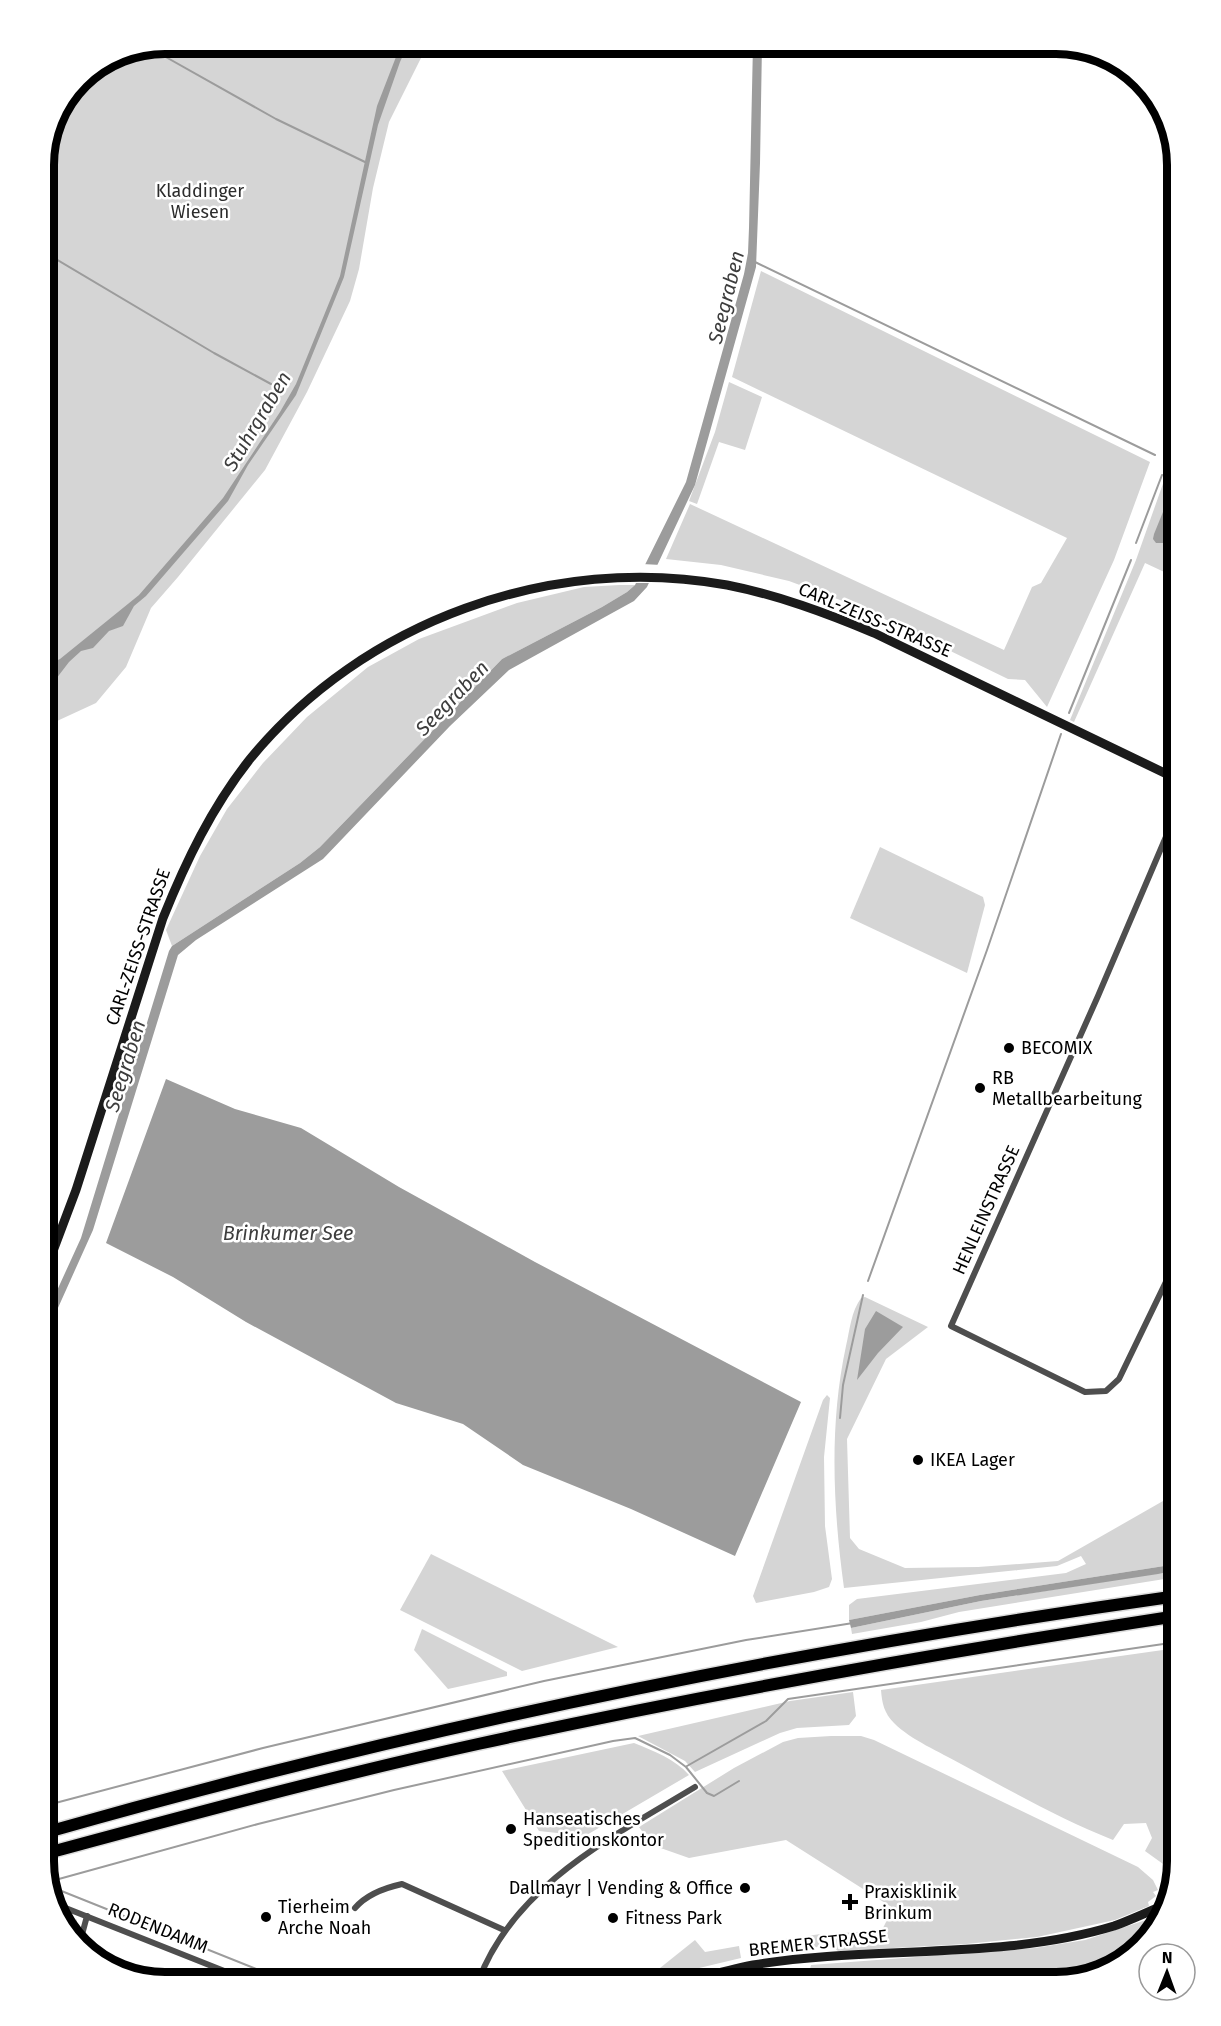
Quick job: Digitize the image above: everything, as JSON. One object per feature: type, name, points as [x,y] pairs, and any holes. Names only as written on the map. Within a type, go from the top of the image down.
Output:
[{"type":"highway","points":[[54,1830],[328,1758],[470,1724],[624,1691],[929,1634],[1167,1597]]},
{"type":"highway","points":[[54,1851],[207,1810],[475,1745],[628,1712],[1023,1640],[1167,1619]]},
{"type":"main road","name":"CARL-ZEISS-STRASSE","points":[[54,1249],[93,1140],[148,958],[184,867],[207,822],[228,789],[256,753],[278,728],[312,696],[351,667],[395,640],[437,619],[483,601],[538,587],[584,580],[657,578],[714,583],[750,590],[826,614],[924,657],[1167,774]]},
{"type":"main road","name":"BREMER STRASSE","points":[[726,1972],[772,1962],[831,1956],[977,1947],[1062,1938],[1116,1925],[1157,1908]]},
{"type":"street","name":"HENLEINSTRASSE","points":[[1167,836],[951,1326],[1085,1392],[1106,1391],[1119,1379],[1167,1281]]},
{"type":"street","points":[[482,1972],[504,1930],[544,1888],[574,1862],[695,1787]]},
{"type":"street","points":[[355,1908],[363,1898],[387,1887],[402,1884],[504,1930]]},
{"type":"street","name":"RODENDAMM","points":[[64,1907],[227,1972]]},
{"type":"street","points":[[82,1934],[87,1916]]},
{"type":"green space","name":"Kladdinger Wiesen","points":[[158,54],[423,54],[389,122],[373,188],[359,269],[350,301],[307,392],[265,470],[151,608],[126,667],[96,703],[54,722],[54,158],[62,123],[82,92],[103,73],[123,62],[144,56]]},
{"type":"green space","points":[[761,271],[1150,462],[1114,560],[1047,707],[1025,680],[1008,679],[864,609],[789,581],[721,565],[666,559],[690,504],[1004,650],[1032,587],[1041,583],[1067,538],[732,377]]},
{"type":"green space","points":[[729,382],[762,397],[745,450],[719,442],[697,504],[689,501],[715,432]]},
{"type":"green space","points":[[1167,472],[1167,573],[1145,563],[1074,722],[1070,720],[1136,560]]},
{"type":"green space","points":[[635,585],[602,607],[502,659],[320,847],[300,863],[172,946],[166,930],[200,856],[227,809],[263,763],[307,717],[368,667],[419,639],[517,603],[584,587]]},
{"type":"green space","points":[[880,847],[983,897],[985,905],[967,973],[850,918]]},
{"type":"green space","points":[[865,1297],[928,1327],[886,1359],[847,1439],[850,1538],[859,1549],[905,1568],[978,1567],[1058,1561],[1167,1499],[1167,1566],[980,1595],[849,1620],[849,1605],[857,1599],[1066,1573],[1086,1564],[1081,1556],[1057,1566],[844,1588],[835,1497],[835,1436],[841,1376],[851,1321],[861,1298]]},
{"type":"green space","points":[[827,1395],[830,1398],[824,1457],[825,1526],[832,1579],[829,1587],[814,1592],[756,1603],[753,1596],[823,1400]]},
{"type":"green space","points":[[431,1554],[618,1647],[522,1671],[400,1610]]},
{"type":"green space","points":[[1167,1572],[1167,1579],[959,1612],[921,1622],[852,1634],[851,1628],[981,1601]]},
{"type":"green space","points":[[422,1629],[507,1672],[507,1676],[448,1689],[414,1650]]},
{"type":"green space","points":[[1167,1649],[1167,1867],[1145,1851],[1152,1838],[1146,1823],[1124,1824],[1113,1840],[1074,1823],[909,1735],[886,1712],[881,1690]]},
{"type":"green space","points":[[853,1692],[856,1716],[849,1725],[797,1728],[780,1733],[695,1772],[685,1761],[638,1736],[790,1701]]},
{"type":"green space","points":[[861,1736],[874,1740],[1138,1867],[1153,1880],[1158,1890],[1153,1892],[1156,1896],[1148,1902],[1149,1906],[1115,1920],[1037,1937],[966,1944],[838,1951],[834,1948],[831,1934],[882,1930],[893,1908],[786,1840],[689,1858],[652,1845],[639,1827],[734,1768],[783,1742],[798,1738]]},
{"type":"green space","points":[[634,1743],[671,1760],[689,1775],[585,1836],[539,1831],[502,1771]]},
{"type":"green space","points":[[68,1914],[77,1920],[77,1928],[73,1923]]},
{"type":"green space","points":[[1151,1918],[1129,1944],[1097,1964],[1043,1972],[786,1972],[810,1969],[811,1965],[1035,1948],[1085,1940]]},
{"type":"green space","points":[[821,1934],[824,1947],[782,1948],[751,1954],[749,1944]]},
{"type":"green space","points":[[695,1940],[705,1952],[739,1946],[741,1958],[686,1972],[663,1972],[660,1968]]},
{"type":"green space","points":[[786,1968],[786,1972],[755,1972]]},
{"type":"water","points":[[397,54],[404,54],[378,125],[344,277],[296,395],[248,465],[228,501],[146,596],[134,606],[123,626],[109,631],[93,648],[81,651],[54,680],[54,662],[139,595],[223,498],[296,384],[340,276],[377,106]]},
{"type":"water","points":[[753,54],[762,54],[756,267],[695,485],[647,587],[634,601],[509,670],[450,726],[323,859],[196,940],[178,955],[93,1230],[54,1317],[54,1297],[81,1238],[172,946],[300,863],[320,847],[502,659],[602,607],[635,585],[686,482],[744,274],[749,228]]},
{"type":"water","points":[[1167,502],[1167,543],[1156,543],[1153,539]]},
{"type":"water","name":"Brinkumer See","points":[[166,1079],[235,1109],[301,1128],[399,1187],[535,1262],[801,1402],[735,1556],[631,1509],[523,1465],[463,1424],[396,1403],[246,1322],[173,1277],[106,1243]]},
{"type":"water","points":[[876,1311],[903,1327],[878,1353],[857,1380],[865,1329]]},
{"type":"water","points":[[1167,1566],[1167,1572],[1158,1574],[981,1601],[851,1628],[849,1620],[980,1595]]},
{"type":"pier","points":[[642,564],[661,565],[652,583],[632,583]]},
{"type":"waterway","points":[[160,54],[276,119],[365,162]]},
{"type":"waterway","name":"Stuhrgraben","points":[[54,258],[214,353],[271,384]]},
{"type":"waterway","name":"Seegraben","points":[[755,262],[1155,455]]},
{"type":"waterway","points":[[1165,466],[1167,460]]},
{"type":"waterway","points":[[1136,543],[1162,475]]},
{"type":"waterway","points":[[1069,713],[1131,560]]},
{"type":"waterway","points":[[868,1281],[987,950],[1061,734]]},
{"type":"waterway","points":[[840,1418],[843,1385],[863,1295]]},
{"type":"waterway","points":[[54,1803],[263,1748],[544,1681],[746,1640],[853,1623]]},
{"type":"waterway","points":[[687,1766],[766,1721],[788,1699],[1167,1643]]},
{"type":"waterway","points":[[56,1880],[258,1824],[394,1790],[613,1741],[635,1738],[670,1755],[686,1767],[707,1793],[714,1796],[739,1781]]},
{"type":"waterway","points":[[58,1890],[264,1972]]},
{"type":"place","name":"BECOMIX","points":[[1009,1048]]},
{"type":"place","name":"RB Metallbearbeitung","points":[[980,1088]]},
{"type":"place","name":"IKEA Lager","points":[[918,1460]]},
{"type":"place","name":"Hanseatisches Speditionskontor","points":[[511,1829]]},
{"type":"place","name":"Dallmayr | Vending & Office","points":[[745,1888]]},
{"type":"place","name":"Praxisklinik Brinkum","points":[[850,1902]]},
{"type":"place","name":"Tierheim Arche Noah","points":[[266,1917]]},
{"type":"place","name":"Fitness Park","points":[[613,1918]]}]
